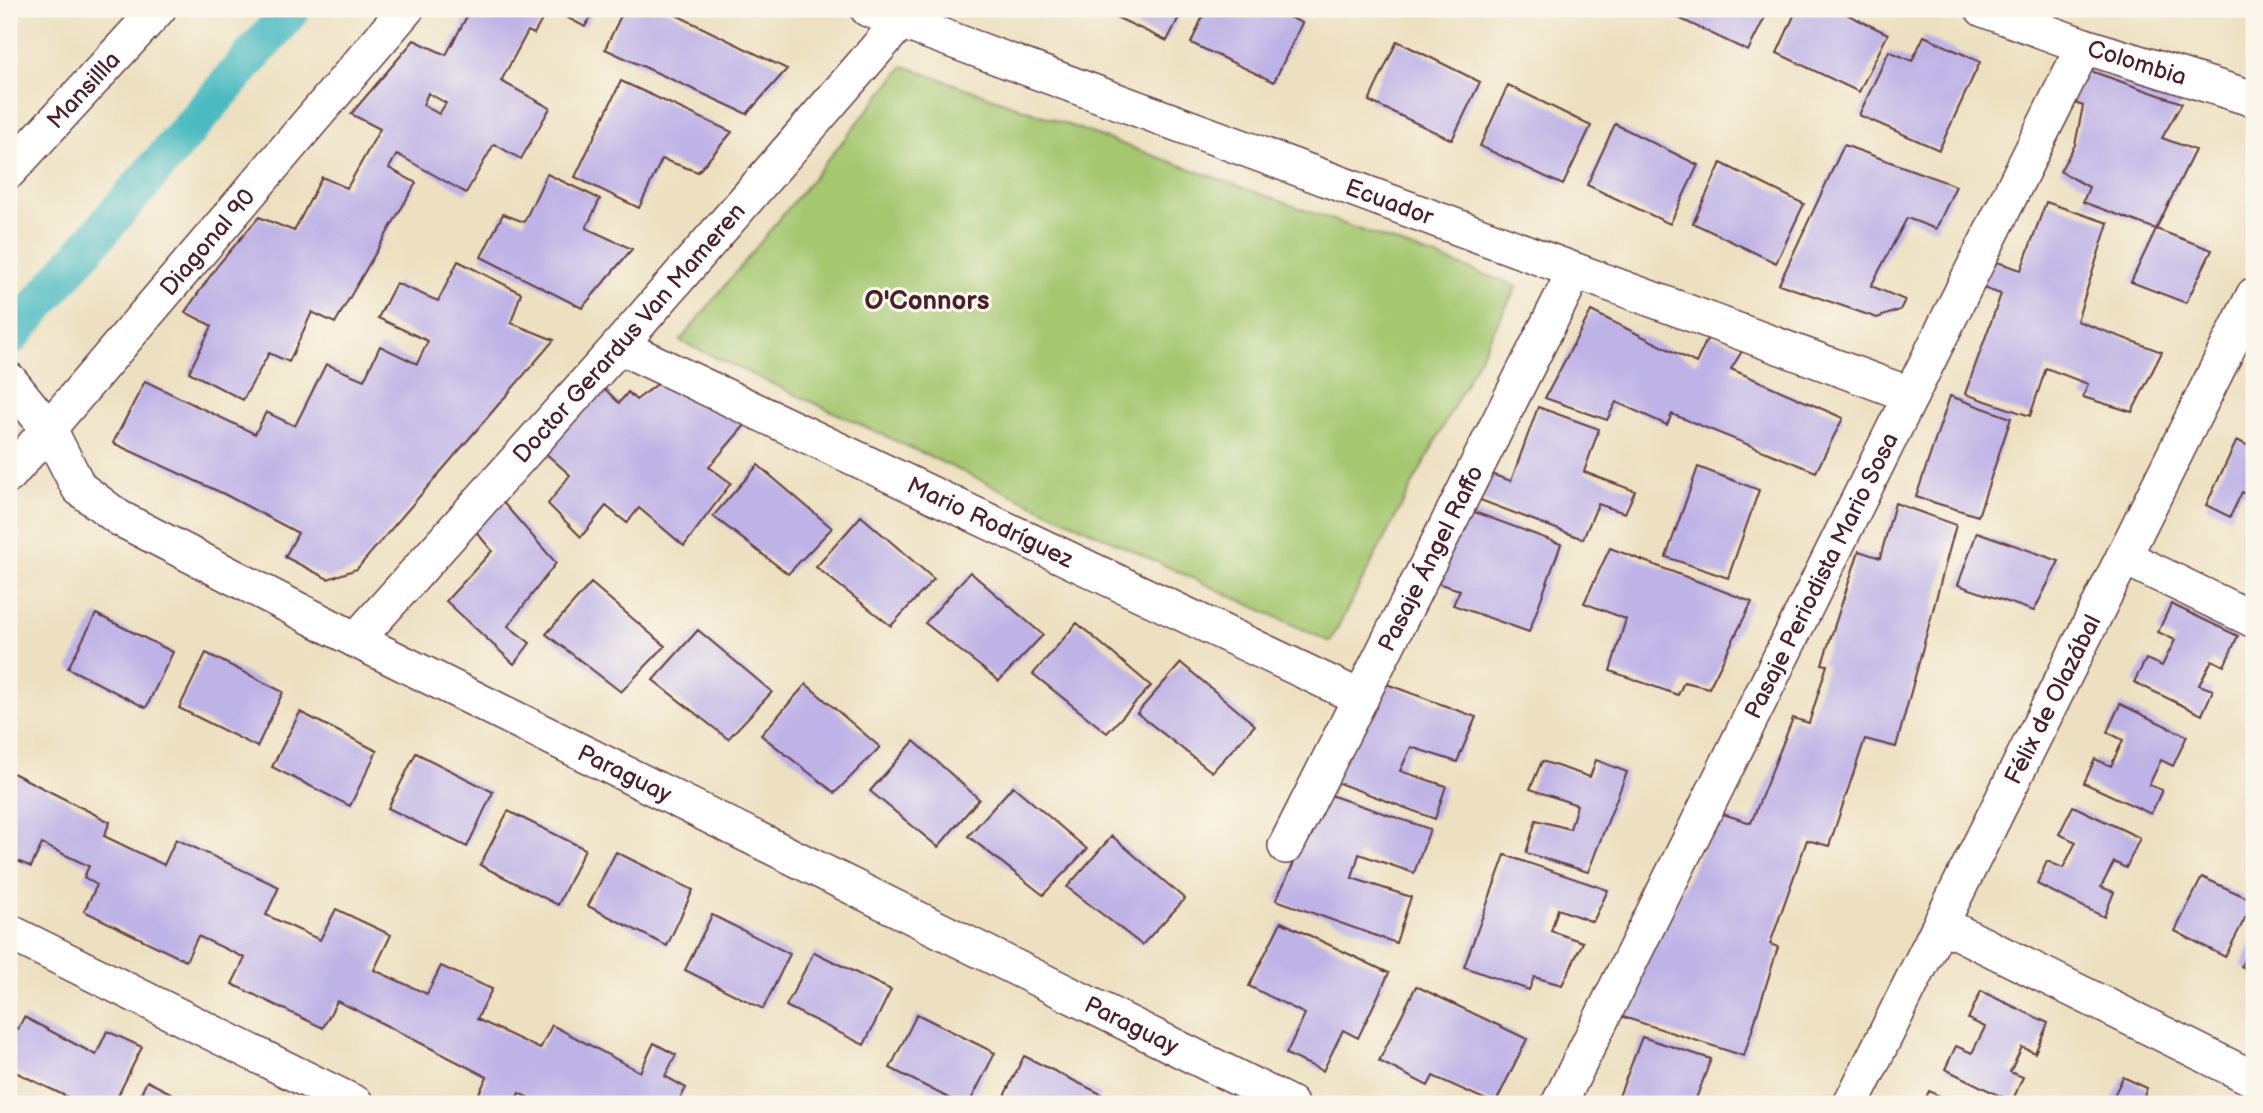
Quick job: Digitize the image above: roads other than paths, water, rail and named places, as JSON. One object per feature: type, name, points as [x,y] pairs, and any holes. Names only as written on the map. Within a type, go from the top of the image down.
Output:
[{"type":"street","name":"Mansillla","points":[[9,171],[158,9]]},
{"type":"street","name":"Diagonal 90","points":[[9,475],[50,431],[406,9]]},
{"type":"street","name":"Ecuador","points":[[868,9],[1911,395]]},
{"type":"street","name":"Colombia","points":[[1983,9],[2084,46],[2254,99]]},
{"type":"street","name":"Doctor Gerardus Van Mameren","points":[[356,640],[620,346],[900,22]]},
{"type":"street","name":"Pasaje Periodista Mario Sosa","points":[[1559,1104],[2084,46]]},
{"type":"street","name":"Pasaje Ángel Raffo","points":[[1286,846],[1575,271]]},
{"type":"street","name":"Félix de Olazábal","points":[[1852,1104],[2254,295]]},
{"type":"street","name":"Mario Rodríguez","points":[[620,346],[1361,698]]},
{"type":"street","name":"Paraguay","points":[[14,385],[50,431],[79,488],[119,518],[356,640],[1290,1104]]},
{"type":"street","points":[[2124,557],[2254,620]]},
{"type":"street","points":[[1941,924],[2254,1079]]},
{"type":"street","points":[[9,932],[356,1104]]},
{"type":"waterway","points":[[11,336],[292,9]]},
{"type":"district","name":"O'Connors","points":[[927,301]]}]
